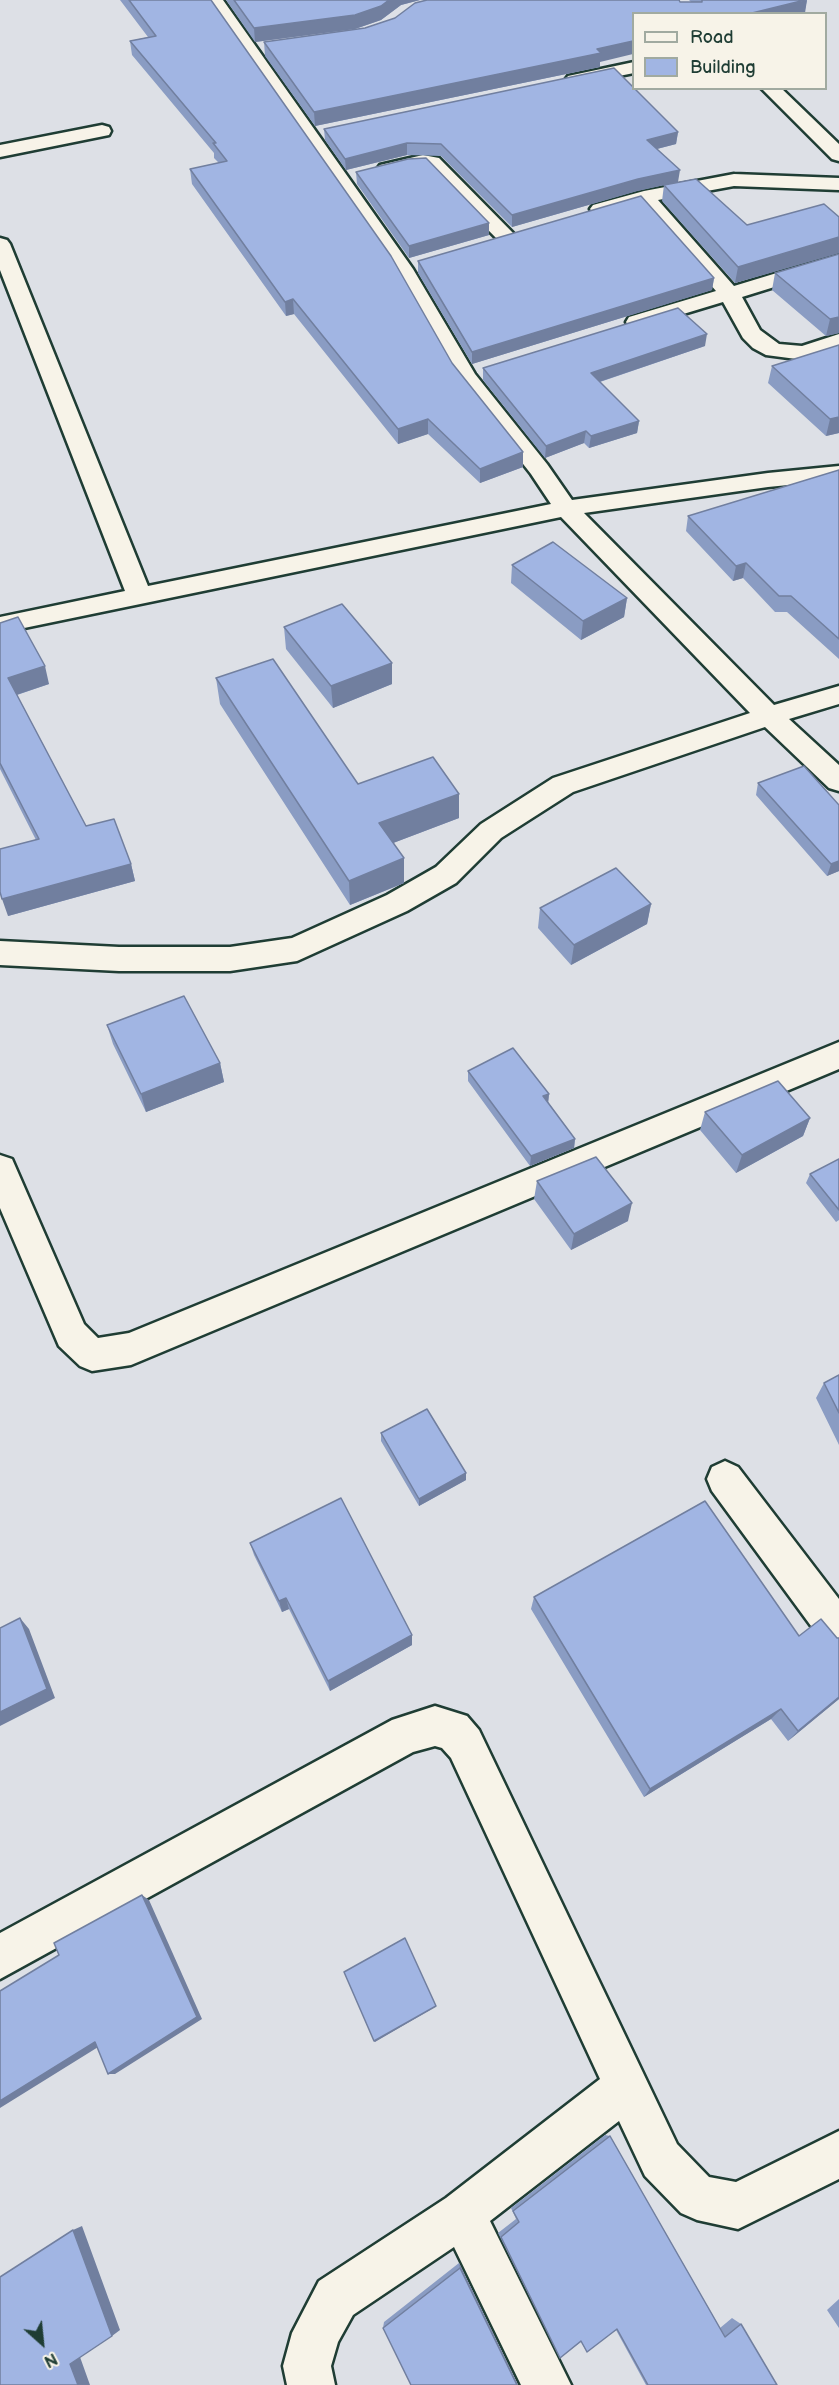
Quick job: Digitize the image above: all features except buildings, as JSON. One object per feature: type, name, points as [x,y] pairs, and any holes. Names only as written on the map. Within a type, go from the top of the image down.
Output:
[{"type":"street","points":[[214,0],[260,49],[310,136],[403,269],[465,376],[539,469],[566,508],[769,716],[839,781]]},
{"type":"street","points":[[552,84],[632,67]]},
{"type":"street","points":[[772,90],[839,155]]},
{"type":"street","points":[[0,151],[102,131]]},
{"type":"street","points":[[310,136],[333,131]]},
{"type":"street","points":[[340,180],[408,163],[432,162],[506,237]]},
{"type":"street","points":[[580,215],[644,196],[734,180],[839,184]]},
{"type":"street","points":[[644,196],[729,292],[752,333],[761,343],[774,350],[804,352],[839,342]]},
{"type":"street","points":[[483,244],[527,231]]},
{"type":"street","points":[[0,244],[139,596]]},
{"type":"street","points":[[619,327],[839,260]]},
{"type":"street","points":[[403,269],[426,262]]},
{"type":"street","points":[[465,376],[487,369]]},
{"type":"street","points":[[0,625],[566,508],[768,480],[839,473]]},
{"type":"street","points":[[0,953],[119,958],[230,959],[297,949],[397,903],[446,875],[491,831],[563,785],[839,695]]},
{"type":"street","points":[[0,1169],[71,1335],[92,1355],[131,1349],[839,1055]]},
{"type":"street","points":[[725,1479],[834,1615]]},
{"type":"street","points":[[0,1957],[406,1734],[435,1726],[453,1730],[465,1744],[661,2160],[697,2198],[738,2206],[839,2154]]},
{"type":"street","points":[[311,2385],[307,2366],[316,2333],[336,2298],[462,2214],[626,2087]]},
{"type":"street","points":[[462,2214],[547,2385]]}]
